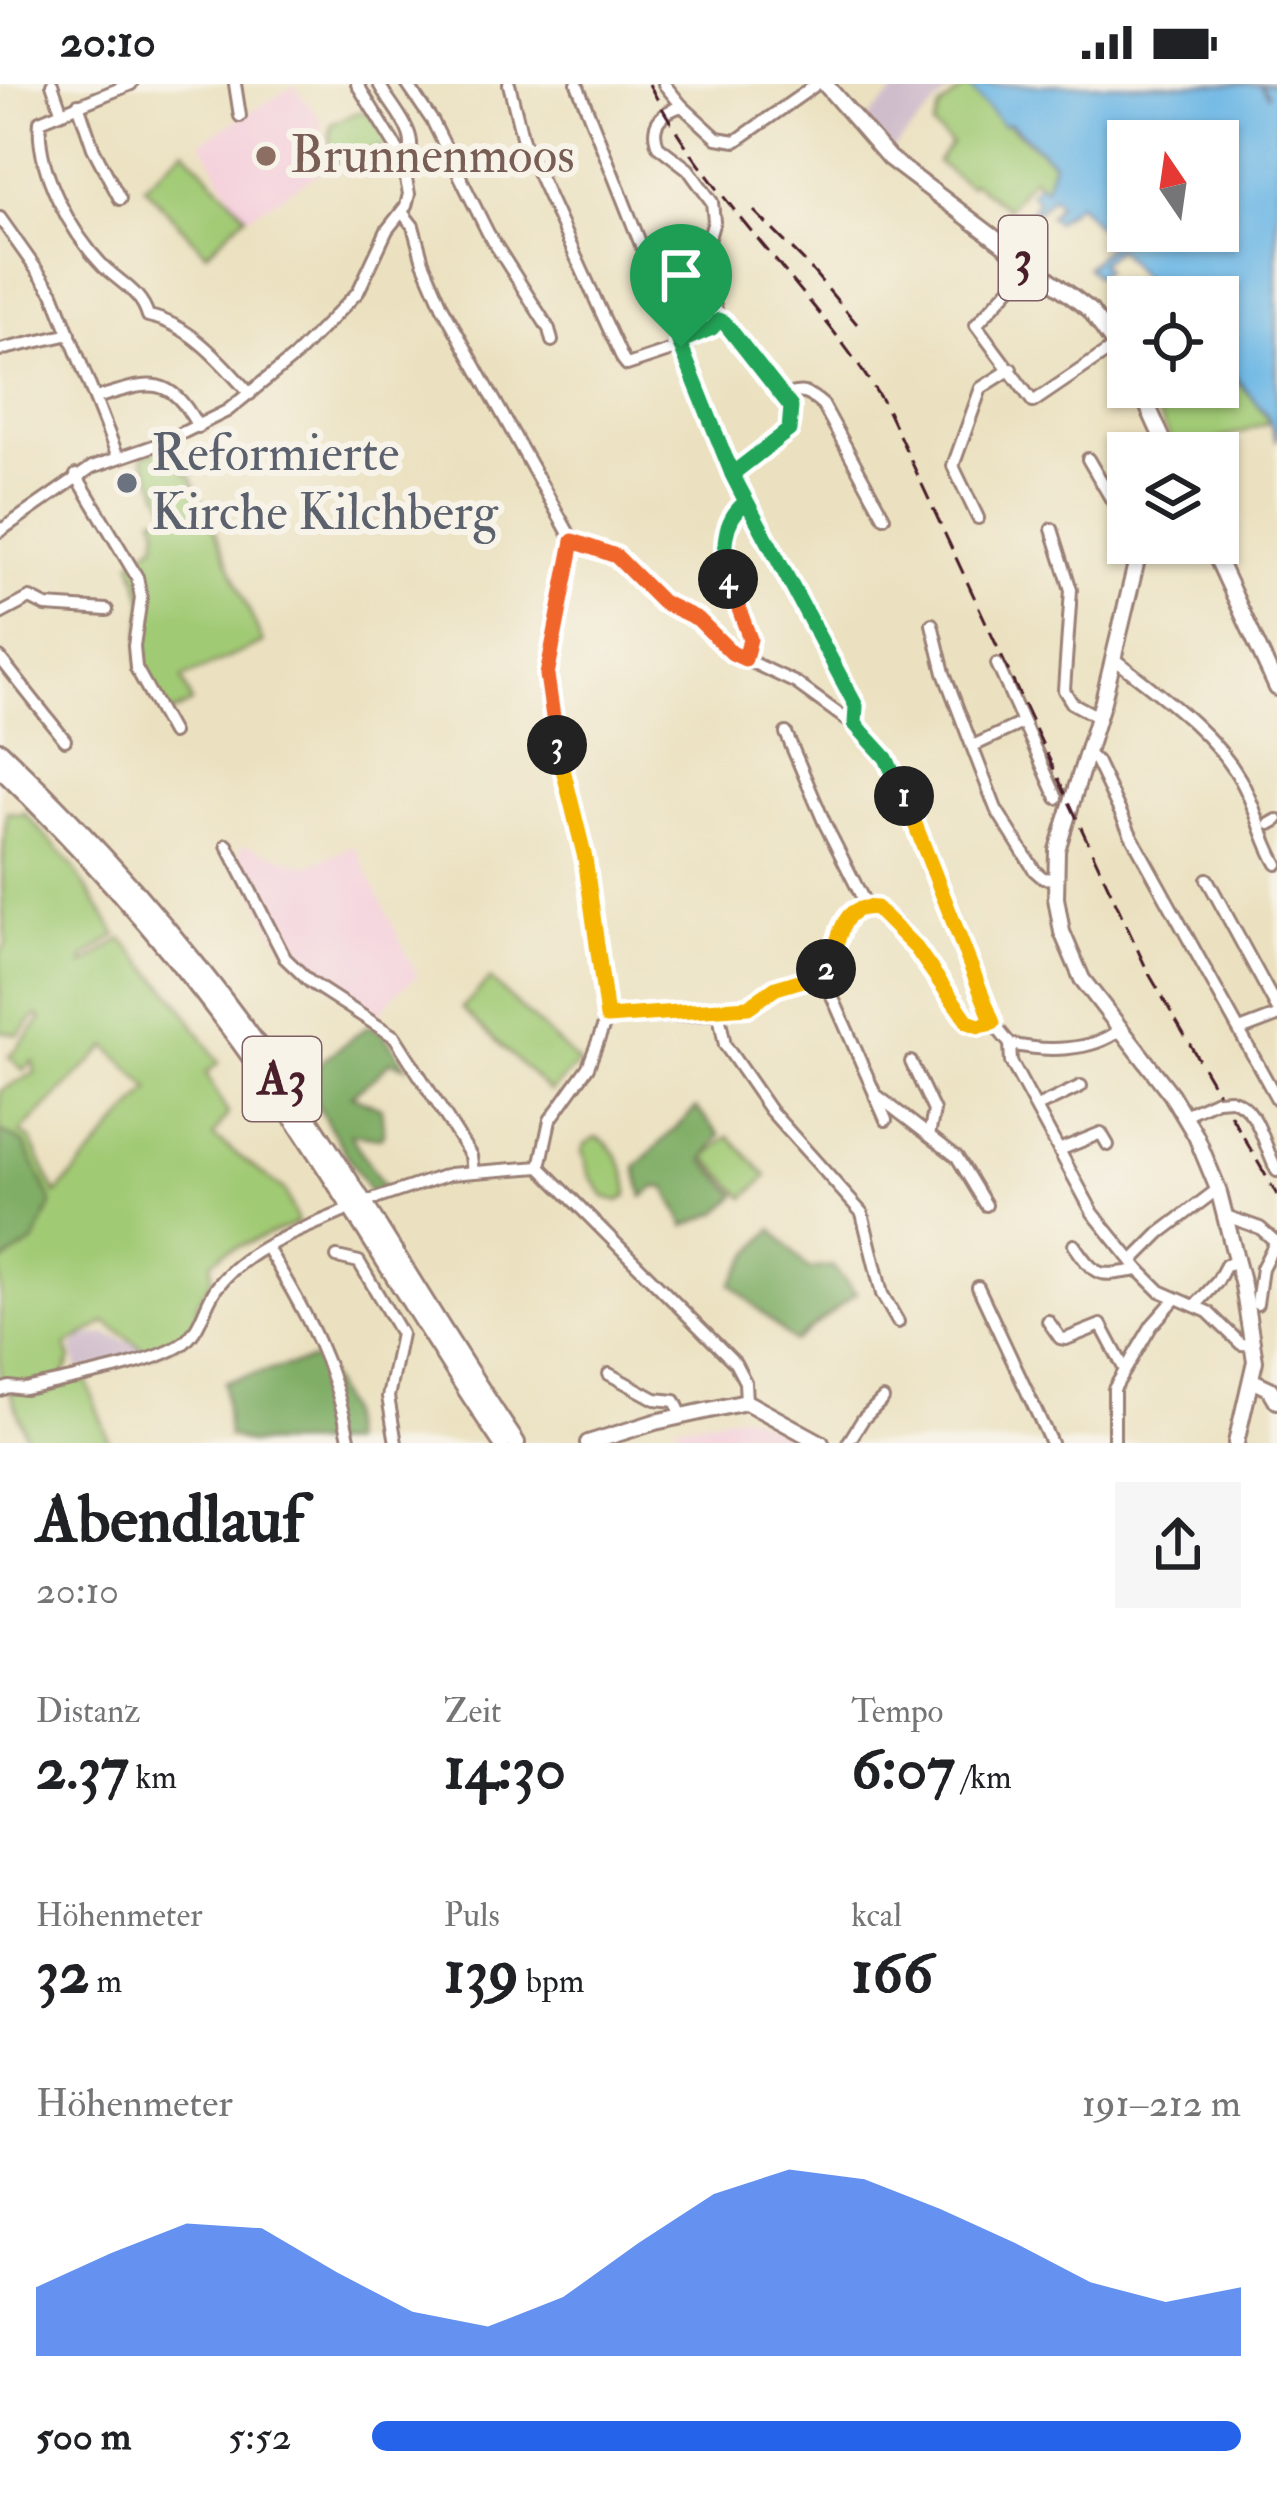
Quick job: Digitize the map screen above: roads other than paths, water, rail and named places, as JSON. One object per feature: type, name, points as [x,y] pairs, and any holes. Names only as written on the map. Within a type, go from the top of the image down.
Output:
[{"type":"highway","name":"A3","points":[[0,751],[118,872],[222,997],[311,1122],[516,1443]]},
{"type":"highway","name":"A3","points":[[0,767],[129,903],[234,1034],[314,1149],[502,1443]]},
{"type":"main road","name":"3","points":[[821,84],[889,158],[1090,310],[1107,332]]},
{"type":"main road","points":[[1136,564],[1099,717],[1064,823],[1055,879],[1058,913],[1069,952],[1096,1001],[1164,1083],[1218,1189],[1254,1345],[1253,1381],[1236,1443]]},
{"type":"main road","points":[[1220,564],[1277,688]]},
{"type":"main road","points":[[1253,1381],[1270,1389],[1277,1401]]},
{"type":"main road","points":[[588,1443],[746,1402],[821,1443]]},
{"type":"street","points":[[52,84],[61,110]]},
{"type":"street","points":[[131,84],[40,121],[46,160],[71,221],[94,256],[140,297],[148,316],[172,323],[196,341],[250,394]]},
{"type":"street","points":[[235,84],[240,116]]},
{"type":"street","points":[[0,531],[76,476],[198,427],[250,394],[364,284],[409,194],[404,164],[357,84]]},
{"type":"street","points":[[380,84],[412,140],[412,153],[404,164]]},
{"type":"street","points":[[407,84],[424,105],[488,233],[552,341]]},
{"type":"street","points":[[506,84],[523,140],[622,360],[636,365],[712,328],[719,320]]},
{"type":"street","points":[[577,84],[732,474],[856,706],[855,724]]},
{"type":"street","points":[[664,84],[717,138],[736,141],[821,84]]},
{"type":"street","points":[[78,104],[119,200]]},
{"type":"street","points":[[682,106],[659,118],[654,137],[661,149],[688,169],[712,202],[714,220],[702,258],[719,320],[785,398],[792,419],[789,430],[732,474]]},
{"type":"street","points":[[402,212],[410,220],[442,306],[573,541],[549,660],[547,696],[585,858],[607,1017],[588,1067],[550,1120],[540,1167]]},
{"type":"street","points":[[0,218],[41,274],[118,457]]},
{"type":"street","points":[[1031,265],[976,321],[1033,401],[1107,352]]},
{"type":"street","points":[[0,350],[70,334]]},
{"type":"street","points":[[978,518],[953,466],[981,388],[1011,369]]},
{"type":"street","points":[[96,398],[145,384],[163,386],[175,394],[198,427]]},
{"type":"street","points":[[785,398],[801,392],[823,405],[884,517]]},
{"type":"street","points":[[1088,459],[1107,492]]},
{"type":"street","points":[[76,476],[137,578],[141,609],[134,646],[136,668],[172,733]]},
{"type":"street","points":[[745,659],[750,639],[729,586],[724,550],[726,528],[746,502]]},
{"type":"street","points":[[1052,529],[1071,590],[1063,685],[1072,703],[1099,717]]},
{"type":"street","points":[[573,541],[616,556],[662,602],[698,619],[732,653],[796,683],[855,724],[880,749],[898,779],[993,1023],[1010,1044],[1011,1062],[1093,1213],[1160,1291],[1220,1321],[1241,1344],[1254,1345]]},
{"type":"street","points":[[0,614],[30,598],[46,605],[107,610]]},
{"type":"street","points":[[932,624],[944,673],[996,809],[1024,857],[1043,878],[1055,879]]},
{"type":"street","points":[[0,658],[65,740]]},
{"type":"street","points":[[1113,658],[1226,757],[1244,785],[1277,864]]},
{"type":"street","points":[[997,664],[1057,798]]},
{"type":"street","points":[[975,746],[1022,724]]},
{"type":"street","points":[[786,733],[867,907]]},
{"type":"street","points":[[1088,753],[1096,760],[1131,835],[1277,1099]]},
{"type":"street","points":[[230,849],[285,958],[310,982],[395,1037],[471,1156],[473,1172]]},
{"type":"street","points":[[1207,878],[1277,1012],[1240,1030]]},
{"type":"street","points":[[607,1017],[752,1006],[776,988],[822,973],[834,956],[844,920],[867,907],[876,908],[896,926],[968,1022],[993,1023]]},
{"type":"street","points":[[822,973],[886,1120]]},
{"type":"street","points":[[718,1010],[724,1045],[770,1110],[857,1203],[882,1294],[898,1322]]},
{"type":"street","points":[[1010,1044],[1070,1047],[1102,1042],[1120,1030]]},
{"type":"street","points":[[911,1062],[934,1112],[928,1135]]},
{"type":"street","points":[[1037,1107],[1081,1086]]},
{"type":"street","points":[[874,1094],[957,1156],[986,1205]]},
{"type":"street","points":[[1184,1115],[1223,1099],[1250,1110],[1277,1171]]},
{"type":"street","points":[[1059,1150],[1101,1132],[1108,1144]]},
{"type":"street","points":[[372,1201],[428,1180],[540,1167],[735,1363],[745,1382],[746,1402]]},
{"type":"street","points":[[1074,1245],[1092,1272],[1106,1277],[1136,1266],[1160,1233],[1218,1189]]},
{"type":"street","points":[[0,1390],[22,1390],[182,1345],[198,1328],[205,1304],[236,1265],[343,1212]]},
{"type":"street","points":[[1226,1216],[1261,1228],[1276,1242],[1262,1268],[1257,1304]]},
{"type":"street","points":[[267,1248],[320,1339],[340,1394],[350,1443]]},
{"type":"street","points":[[337,1257],[359,1262],[399,1330],[402,1343],[388,1397],[396,1443]]},
{"type":"street","points":[[1195,1306],[1226,1264],[1237,1261]]},
{"type":"street","points":[[978,1287],[1051,1443]]},
{"type":"street","points":[[1114,1443],[1113,1396],[1152,1325],[1175,1299]]},
{"type":"street","points":[[1048,1322],[1066,1339],[1101,1325],[1125,1370]]},
{"type":"street","points":[[609,1374],[655,1399],[675,1401],[682,1416]]},
{"type":"street","points":[[848,1443],[863,1419],[884,1400]]},
{"type":"water","points":[[1277,84],[1277,442],[1267,415],[1239,381],[1239,276],[1141,276],[1120,252],[1239,252],[1239,120],[1107,120],[1107,236],[1078,203],[1055,222],[1049,216],[1059,204],[1052,196],[1037,212],[1032,208],[1038,200],[1030,194],[1037,184],[1045,188],[1053,162],[1010,123],[1003,125],[967,85]]},
{"type":"water","points":[[1107,247],[1107,252],[1112,252],[1100,263],[1105,270],[1096,277],[1087,267]]},
{"type":"railway","points":[[649,84],[703,169],[829,326],[887,409],[1148,972],[1277,1195]]},
{"type":"railway","points":[[754,211],[862,330]]},
{"type":"place","name":"Brunnenmoos","points":[[266,156]]},
{"type":"place","name":"Reformierte Kirche Kilchberg","points":[[127,483]]}]
